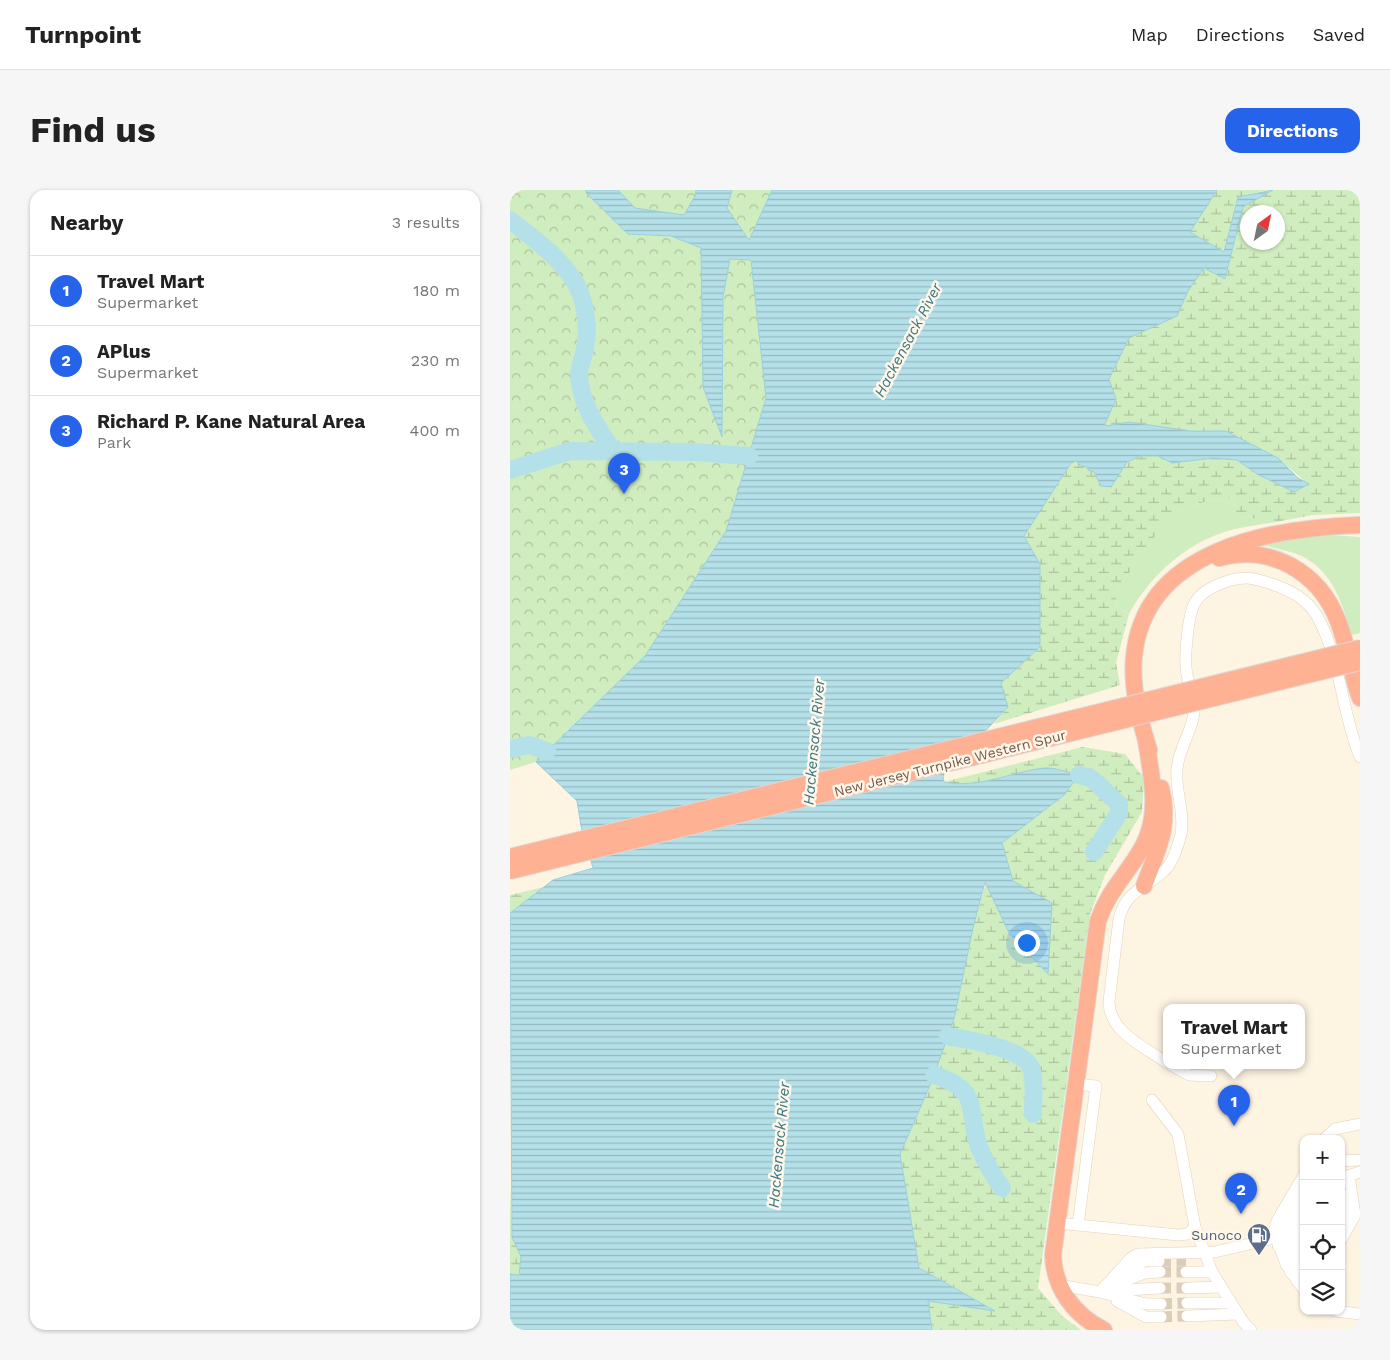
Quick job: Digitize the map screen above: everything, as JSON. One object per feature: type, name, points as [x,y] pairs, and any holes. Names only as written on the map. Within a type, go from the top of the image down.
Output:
[{"type":"highway","points":[[1104,1330],[1080,1314],[1059,1285],[1054,1264],[1075,1084],[1098,921],[1110,892],[1143,846],[1152,820],[1153,788],[1134,679],[1134,658],[1138,636],[1149,608],[1160,593],[1180,574],[1228,546],[1252,538],[1281,532],[1360,525]]},
{"type":"highway","points":[[1328,528],[1360,530]]},
{"type":"highway","points":[[1197,563],[1230,555],[1260,555],[1286,562],[1302,571],[1317,586],[1334,611],[1360,698]]},
{"type":"highway","name":"New Jersey Turnpike Western Spur","points":[[510,857],[1360,648]]},
{"type":"highway","name":"New Jersey Turnpike Western Spur","points":[[510,871],[1360,662]]},
{"type":"highway","points":[[1144,886],[1161,843],[1165,818],[1162,794],[1146,740]]},
{"type":"lane","points":[[1163,1060],[1122,1032],[1110,1012],[1121,912],[1129,896],[1167,868],[1180,834],[1182,814],[1176,772],[1181,749],[1194,712],[1186,667],[1186,656],[1192,609],[1196,600],[1204,593],[1245,578],[1289,590],[1306,602],[1316,616],[1329,642],[1351,732],[1360,757]]},
{"type":"lane","points":[[1178,1069],[1189,1075],[1211,1076]]},
{"type":"lane","points":[[1075,1084],[1096,1086],[1078,1225]]},
{"type":"lane","points":[[1152,1100],[1178,1134],[1195,1227],[1212,1272],[1244,1322]]},
{"type":"lane","points":[[1328,1135],[1335,1129],[1360,1124]]},
{"type":"lane","points":[[1345,1161],[1360,1160]]},
{"type":"lane","points":[[1345,1213],[1347,1210],[1347,1177]]},
{"type":"lane","points":[[1345,1233],[1355,1215],[1347,1177]]},
{"type":"lane","points":[[1291,1269],[1277,1221],[1301,1180]]},
{"type":"lane","points":[[1291,1269],[1284,1226],[1300,1198]]},
{"type":"lane","points":[[1058,1223],[1178,1235],[1188,1234],[1195,1227]]},
{"type":"lane","points":[[1291,1269],[1301,1225]]},
{"type":"lane","points":[[1291,1269],[1300,1243]]},
{"type":"lane","points":[[1100,1292],[1131,1258],[1138,1254],[1206,1257],[1291,1269]]},
{"type":"lane","points":[[1291,1269],[1300,1256]]},
{"type":"lane","points":[[1206,1257],[1186,1266],[1212,1272]]},
{"type":"lane","points":[[1100,1292],[1144,1261],[1160,1266]]},
{"type":"lane","points":[[1059,1285],[1100,1292],[1146,1304],[1161,1304]]},
{"type":"lane","points":[[1187,1288],[1221,1287]]},
{"type":"lane","points":[[1100,1292],[1160,1288]]},
{"type":"lane","points":[[1100,1292],[1146,1317],[1161,1316]]},
{"type":"lane","points":[[1187,1304],[1231,1303]]},
{"type":"lane","points":[[1345,1312],[1360,1314]]},
{"type":"lane","points":[[1187,1316],[1244,1322]]},
{"type":"green space","points":[[510,190],[772,190],[749,241],[766,398],[726,531],[645,656],[536,762],[510,770]]},
{"type":"green space","points":[[1217,190],[1268,190],[1238,197],[1224,252],[1190,232]]},
{"type":"green space","points":[[1273,190],[1360,190],[1360,513],[1312,515],[1277,522],[1237,516],[1233,498],[1198,504],[1178,512],[1170,518],[1153,538],[1115,595],[1118,607],[1129,614],[1116,663],[1120,685],[994,724],[1008,707],[1001,683],[1040,647],[1040,564],[1024,536],[1071,463],[1076,461],[1094,472],[1101,485],[1117,476],[1127,462],[1140,456],[1158,456],[1172,463],[1213,458],[1237,460],[1257,474],[1308,484],[1278,458],[1226,431],[1191,431],[1130,422],[1106,427],[1104,424],[1116,399],[1109,379],[1129,338],[1177,316],[1188,291],[1204,267],[1225,279],[1240,219],[1240,250],[1285,250],[1285,205],[1247,205]]},
{"type":"green space","points":[[1233,498],[1237,516],[1277,522],[1235,529],[1202,541],[1187,550],[1160,572],[1148,585],[1129,614],[1118,607],[1115,595],[1144,550],[1170,518],[1184,509],[1198,504]]},
{"type":"green space","points":[[1316,534],[1360,537],[1360,633],[1351,635],[1336,592],[1331,583],[1316,566],[1296,554],[1254,543]]},
{"type":"green space","points":[[1083,747],[1125,754],[1144,778],[1142,812],[1105,875],[1090,914],[1038,1288],[1062,1316],[1081,1330],[932,1330],[928,1301],[994,1310],[919,1268],[900,1154],[932,1082],[954,1019],[973,928],[986,882],[1009,933],[1048,973],[1052,904],[1013,881],[1002,843],[1064,795],[1078,775],[1057,769],[1044,768],[982,782],[957,784],[944,782]]},
{"type":"green space","points":[[544,887],[510,913],[510,895]]},
{"type":"green space","points":[[510,1186],[512,1237],[522,1256],[520,1275],[510,1274]]},
{"type":"water","name":"Hackensack River","points":[[586,190],[618,190],[635,208],[684,215],[695,196],[696,190],[732,190],[727,208],[749,240],[772,190],[1217,190],[1190,232],[1224,252],[1238,197],[1273,190],[1247,205],[1240,205],[1240,219],[1225,279],[1204,268],[1188,291],[1177,316],[1129,338],[1109,379],[1116,399],[1105,424],[1106,426],[1129,422],[1191,431],[1226,431],[1278,458],[1298,478],[1309,484],[1294,492],[1257,474],[1237,460],[1213,458],[1172,463],[1158,456],[1140,456],[1127,462],[1111,487],[1101,486],[1094,472],[1088,470],[1087,467],[1081,466],[1076,461],[1071,463],[1024,536],[1040,564],[1040,647],[1001,683],[1008,707],[943,776],[944,782],[957,784],[982,782],[1044,768],[1057,769],[1079,775],[1064,795],[1002,843],[1013,881],[1052,903],[1048,974],[1009,933],[985,882],[973,928],[954,1019],[932,1081],[900,1154],[919,1268],[995,1311],[928,1301],[932,1330],[510,1330],[510,1274],[519,1275],[521,1257],[512,1237],[510,913],[553,880],[593,868],[581,826],[577,801],[536,762],[645,656],[726,531],[766,398],[751,260],[730,259],[723,297],[722,437],[703,387],[701,248],[671,236],[628,234],[586,193]]},
{"type":"waterway","points":[[510,220],[557,260],[573,278],[578,288],[583,302],[587,325],[586,341],[579,371],[582,395],[590,415],[613,450]]},
{"type":"waterway","points":[[510,470],[570,451],[694,452],[749,456]]},
{"type":"waterway","points":[[510,749],[529,745],[547,751]]},
{"type":"waterway","points":[[1079,775],[1091,778],[1119,804],[1119,813],[1094,852]]},
{"type":"waterway","points":[[948,1036],[996,1046],[1020,1056],[1028,1063],[1033,1076],[1033,1114]]},
{"type":"waterway","points":[[934,1075],[960,1087],[966,1095],[970,1103],[979,1147],[989,1168],[1002,1188]]},
{"type":"tunnel","points":[[1160,1261],[1186,1261]]},
{"type":"tunnel","points":[[1160,1272],[1186,1272]]},
{"type":"tunnel","points":[[1160,1288],[1187,1288]]},
{"type":"tunnel","points":[[1161,1304],[1187,1303]]},
{"type":"tunnel","points":[[1161,1317],[1187,1316]]},
{"type":"place","name":"Richard P. Kane Natural Area","points":[[624,494]]},
{"type":"place","name":"Travel Mart","points":[[1234,1126]]},
{"type":"place","name":"APlus","points":[[1241,1214]]},
{"type":"place","name":"Sunoco","points":[[1259,1256]]}]
